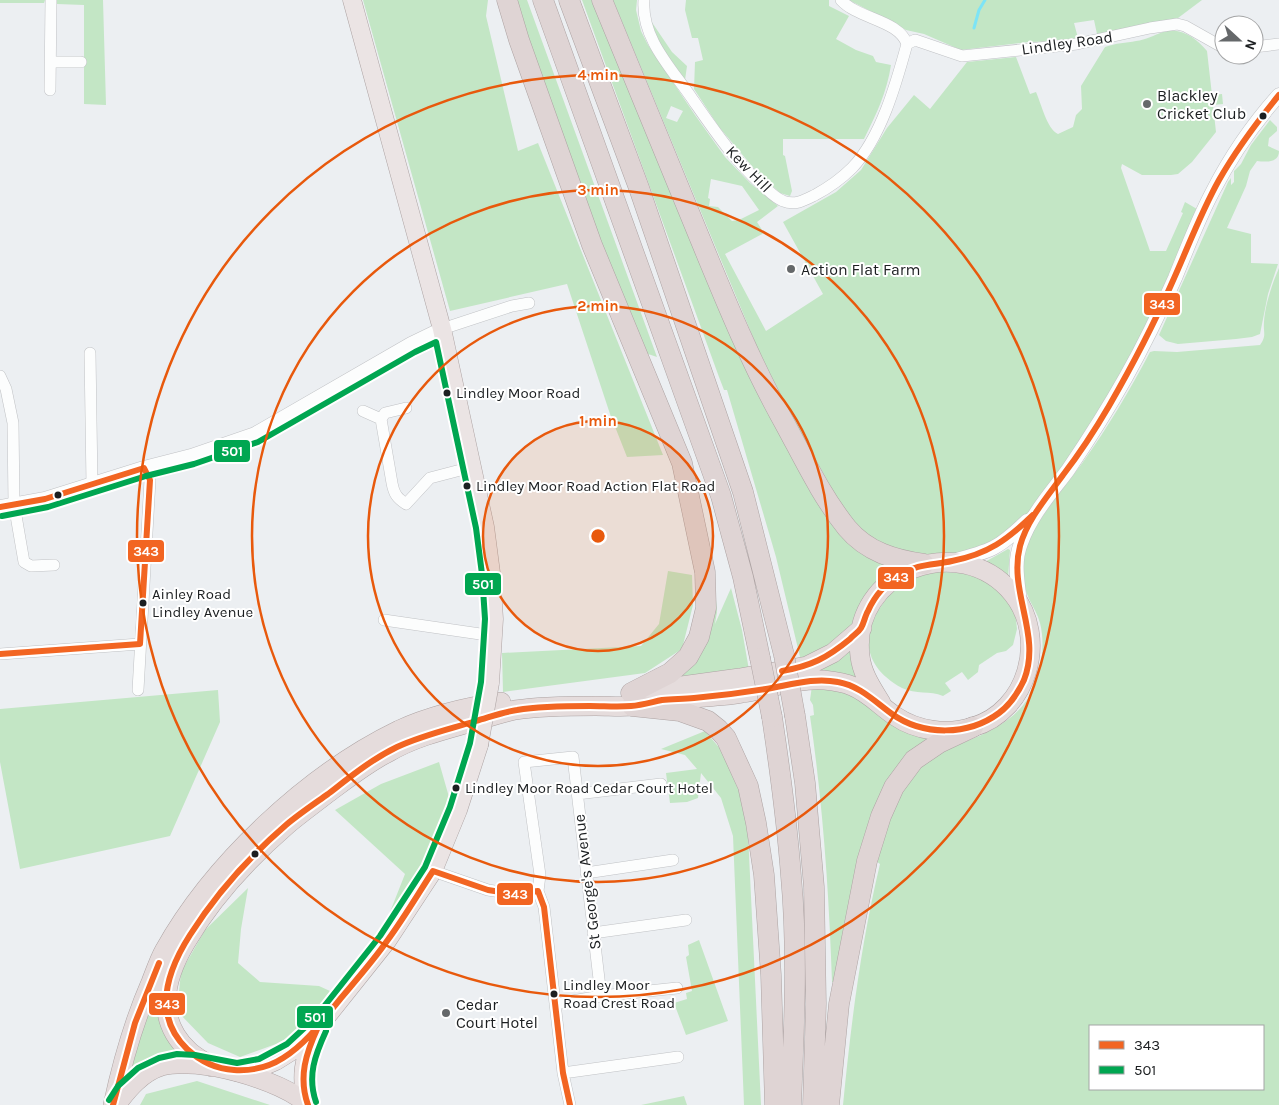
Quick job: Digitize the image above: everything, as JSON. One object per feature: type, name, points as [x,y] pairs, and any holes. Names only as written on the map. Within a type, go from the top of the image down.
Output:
[{"type":"highway","points":[[506,0],[592,245],[682,463],[705,572],[706,608],[698,637],[688,657],[670,673],[631,699]]},
{"type":"highway","points":[[543,0],[721,496],[743,577],[772,717],[782,782],[792,878],[795,1004],[791,1105]]},
{"type":"highway","points":[[569,0],[639,188],[743,492],[784,655],[795,716],[804,784],[814,887],[816,1004],[813,1105]]},
{"type":"highway","points":[[602,0],[743,341],[773,403],[805,462],[848,528],[862,541],[891,558],[924,564],[950,562],[978,568],[1008,588],[1021,606],[1027,620],[1031,641],[1030,664],[1015,697],[1000,713],[939,743],[914,760],[894,787],[881,816],[867,861],[839,1004],[829,1105]]},
{"type":"highway","points":[[881,703],[861,664],[859,647],[862,628],[868,609],[886,584],[901,574],[924,564]]},
{"type":"highway","points":[[212,1066],[190,1053],[178,1040],[173,1030],[169,1021],[166,1002],[170,974],[190,935],[218,896],[239,872],[287,825],[350,776],[389,751],[429,734],[515,710],[578,706],[631,699],[807,666],[833,654],[862,628]]},
{"type":"highway","points":[[114,1105],[135,1023],[164,952],[214,878],[279,812],[350,757],[400,730],[463,708],[526,698],[662,700],[740,694],[816,680],[851,685],[881,703],[894,715],[923,728],[947,730],[973,727]]},
{"type":"highway","points":[[631,699],[680,710],[708,722],[718,729],[726,738],[748,786],[764,875],[771,974],[776,1105]]},
{"type":"highway","points":[[114,1105],[143,1075],[162,1066],[177,1063],[212,1066],[238,1072],[291,1092],[308,1104]]},
{"type":"main road","points":[[238,1072],[262,1067],[283,1058],[320,1024],[387,941],[433,870],[458,810],[479,745],[490,683],[494,636],[491,573],[486,536],[472,466],[442,329],[352,0]]},
{"type":"main road","points":[[308,1104],[303,1082],[305,1059],[320,1024]]},
{"type":"street","points":[[50,90],[52,0]]},
{"type":"street","name":"Kew Hill","points":[[644,0],[645,18],[650,34],[672,70],[736,160],[775,197],[786,202],[804,201],[827,188],[854,166],[869,144],[886,109],[907,44]]},
{"type":"street","points":[[841,0],[859,13],[897,31],[904,37],[907,44]]},
{"type":"street","name":"Lindley Road","points":[[907,44],[915,40],[958,55],[990,54],[1089,42],[1177,24],[1185,26],[1214,42]]},
{"type":"street","points":[[1264,46],[1279,44]]},
{"type":"street","points":[[51,62],[82,62]]},
{"type":"street","points":[[1021,606],[1016,573],[1023,538],[1037,512],[1098,426],[1150,330],[1221,175],[1241,142],[1279,95]]},
{"type":"street","points":[[7,506],[45,499],[144,468],[191,456],[255,434],[411,344],[442,329],[512,306],[529,303]]},
{"type":"street","points":[[90,354],[92,485]]},
{"type":"street","points":[[0,376],[6,389],[13,423],[7,506],[24,562],[31,566],[54,565]]},
{"type":"street","points":[[406,408],[385,413],[381,418],[394,493],[406,504],[430,478],[472,466]]},
{"type":"street","points":[[363,411],[381,418]]},
{"type":"street","points":[[138,690],[150,480],[144,468]]},
{"type":"street","points":[[950,562],[982,554],[995,548],[1012,536],[1037,512]]},
{"type":"street","points":[[384,620],[494,636]]},
{"type":"street","points":[[0,654],[140,644]]},
{"type":"street","name":"St George's Avenue","points":[[538,891],[540,875],[524,762],[573,757],[600,996]]},
{"type":"street","points":[[577,794],[661,784]]},
{"type":"street","points":[[586,873],[673,861]]},
{"type":"street","points":[[433,870],[488,890],[513,894],[538,891],[544,907],[563,1072],[570,1105]]},
{"type":"street","points":[[593,933],[686,920]]},
{"type":"street","points":[[555,1004],[600,996],[677,988]]},
{"type":"street","points":[[563,1072],[678,1058]]},
{"type":"green space","points":[[0,0],[45,0],[44,3],[0,3]]},
{"type":"green space","points":[[57,0],[103,0],[106,105],[84,104],[84,5],[57,4]]},
{"type":"green space","points":[[363,0],[488,0],[486,16],[518,151],[538,143],[663,455],[627,457],[610,414],[567,284],[450,311]]},
{"type":"green space","points":[[515,0],[527,0],[657,357],[645,353],[648,375]]},
{"type":"green space","points":[[582,0],[593,0],[801,471],[899,565],[848,631],[830,648],[801,661],[776,557],[727,390],[724,390],[719,377]]},
{"type":"green space","points":[[613,0],[637,0],[636,10],[641,31],[648,45],[695,115],[725,157],[750,183],[778,206],[757,222],[764,233],[725,254],[766,331],[823,294],[783,222],[836,192],[861,170],[887,128],[914,95],[930,109],[967,62],[1016,57],[1030,94],[1036,92],[1051,127],[1058,134],[1073,127],[1076,115],[1082,109],[1081,86],[1105,47],[1147,39],[1163,32],[1175,31],[1187,34],[1207,51],[1212,95],[1222,94],[1223,104],[1213,105],[1216,132],[1192,162],[1178,174],[1142,175],[1122,164],[1121,168],[1150,251],[1166,251],[1183,213],[1181,212],[1185,202],[1197,209],[1164,288],[1134,351],[1106,401],[1078,444],[1028,514],[992,546],[955,554],[914,556],[875,543],[834,500],[830,485],[779,394],[760,354]],"holes":[[[671,106],[683,111],[677,122],[666,118]],[[711,179],[742,186],[759,210],[739,220],[732,221],[718,207],[709,206],[710,199],[708,198]]]},
{"type":"green space","points":[[686,0],[829,0],[829,6],[849,16],[836,39],[856,50],[873,56],[876,62],[891,65],[884,94],[864,139],[783,139],[783,155],[785,156],[792,191],[790,196],[780,193],[757,172],[719,127],[694,89],[695,62],[703,60],[698,38],[692,38],[685,10]]},
{"type":"green space","points":[[849,0],[1202,0],[1178,18],[1097,34],[1094,20],[1074,23],[1078,38],[1070,41],[1029,42],[961,50],[924,34],[906,30]]},
{"type":"green space","points":[[649,18],[672,52],[687,66],[685,80],[659,43]]},
{"type":"green space","points":[[1270,120],[1277,127],[1277,131],[1269,138],[1268,146],[1279,151],[1277,158],[1271,161],[1257,161],[1250,171],[1246,186],[1227,228],[1251,234],[1251,263],[1278,264],[1268,294],[1260,334],[1236,339],[1178,344],[1166,341],[1159,335],[1228,182],[1231,178],[1231,185],[1234,182],[1234,171],[1241,164],[1251,145]]},
{"type":"green space","points":[[1279,268],[1279,1105],[843,1105],[857,984],[880,864],[876,861],[888,816],[918,764],[976,738],[1011,718],[1029,697],[1037,680],[1041,661],[1042,632],[1038,617],[1025,587],[1023,573],[1024,553],[1030,537],[1101,435],[1127,394],[1150,352],[1177,352],[1260,345],[1264,336],[1265,315],[1271,288]]},
{"type":"green space","points":[[1008,549],[1010,550],[1008,578],[983,563]]},
{"type":"green space","points":[[668,571],[692,575],[693,605],[682,649],[645,673],[503,692],[502,653],[641,646],[659,624]]},
{"type":"green space","points":[[927,571],[974,574],[1004,593],[1015,611],[1017,629],[1013,645],[1006,651],[997,653],[979,665],[978,672],[968,680],[962,672],[945,683],[951,691],[943,696],[907,690],[889,680],[873,661],[869,650],[871,627],[889,594],[900,584]]},
{"type":"green space","points":[[714,576],[717,612],[715,624],[731,588],[742,630],[749,670],[661,682],[671,677]]},
{"type":"green space","points":[[851,645],[860,680],[809,671]]},
{"type":"green space","points":[[812,686],[837,688],[930,738],[911,755],[836,982],[832,982],[825,849],[810,716],[814,715],[813,705],[810,700]]},
{"type":"green space","points":[[218,690],[220,722],[170,836],[20,869],[0,762],[0,709]]},
{"type":"green space","points":[[705,731],[723,752],[741,784],[747,813],[761,1105],[744,1105],[733,836],[721,798],[701,773],[698,798],[687,802],[670,803],[666,773],[697,769],[685,755],[661,749]]},
{"type":"green space","points":[[439,762],[449,797],[424,860],[388,917],[405,874],[335,810],[381,784]]},
{"type":"green space","points":[[248,888],[241,929],[238,963],[260,982],[319,986],[330,991],[302,1030],[276,1044],[240,1057],[208,1043],[177,1011],[181,972],[205,930]]},
{"type":"green space","points":[[699,940],[728,1021],[686,1035],[674,1003],[687,999],[686,993],[692,991],[686,957],[689,955],[688,945]]},
{"type":"green space","points":[[157,980],[170,1041],[184,1058],[126,1084]]},
{"type":"green space","points":[[197,1081],[270,1105],[140,1105],[146,1094]]},
{"type":"green space","points":[[684,1096],[687,1105],[641,1105]]},
{"type":"waterway","points":[[974,28],[979,10],[985,0]]},
{"type":"transit line","name":"343","points":[[570,1105],[563,1073],[544,907],[538,891],[513,894],[488,890],[433,871],[382,948],[315,1030],[292,1052],[272,1064],[260,1068],[240,1070],[215,1066],[197,1057],[176,1036],[169,1022],[167,1007],[167,993],[175,963],[190,935],[234,877],[272,837],[296,817],[370,763],[397,747],[502,713],[544,707],[631,706],[662,700],[730,694],[820,680],[838,682],[853,687],[904,721],[931,729],[946,730],[974,726],[987,721],[1003,710],[1011,702],[1024,680],[1029,663],[1027,630],[1018,580],[1017,563],[1020,546],[1027,527],[1109,406],[1157,316],[1219,180],[1247,136],[1279,95]]},
{"type":"transit line","name":"501","points":[[2,516],[48,507],[146,476],[194,464],[258,442],[415,352],[436,342],[476,528],[485,619],[481,682],[470,743],[450,807],[425,867],[380,936],[314,1019],[287,1044],[259,1059],[237,1063],[195,1055],[177,1054],[159,1058],[138,1068],[118,1086],[109,1100]]},
{"type":"transit line","name":"343","points":[[0,507],[45,499],[144,468],[150,480],[140,644],[0,654]]},
{"type":"transit line","name":"343","points":[[782,671],[802,667],[818,660],[850,639],[861,628],[871,605],[878,595],[890,581],[901,574],[919,567],[965,558],[987,550],[1005,539],[1033,515]]},
{"type":"transit line","name":"343","points":[[113,1105],[135,1023],[159,963]]},
{"type":"transit line","name":"343","points":[[308,1105],[304,1085],[305,1065],[318,1027]]},
{"type":"transit line","name":"501","points":[[316,1102],[313,1092],[312,1074],[326,1031]]},
{"type":"place","name":"Blackley Cricket Club","points":[[1147,104]]},
{"type":"place","name":"Action Flat Farm","points":[[791,269]]},
{"type":"place","name":"Lindley Moor Road","points":[[447,393]]},
{"type":"place","name":"Lindley Moor Road Action Flat Road","points":[[467,486]]},
{"type":"place","name":"Ainley Road Lindley Avenue","points":[[143,603]]},
{"type":"place","name":"Lindley Moor Road Cedar Court Hotel","points":[[456,788]]},
{"type":"place","name":"Lindley Moor Road Crest Road","points":[[554,994]]},
{"type":"place","name":"Cedar Court Hotel","points":[[446,1013]]}]
